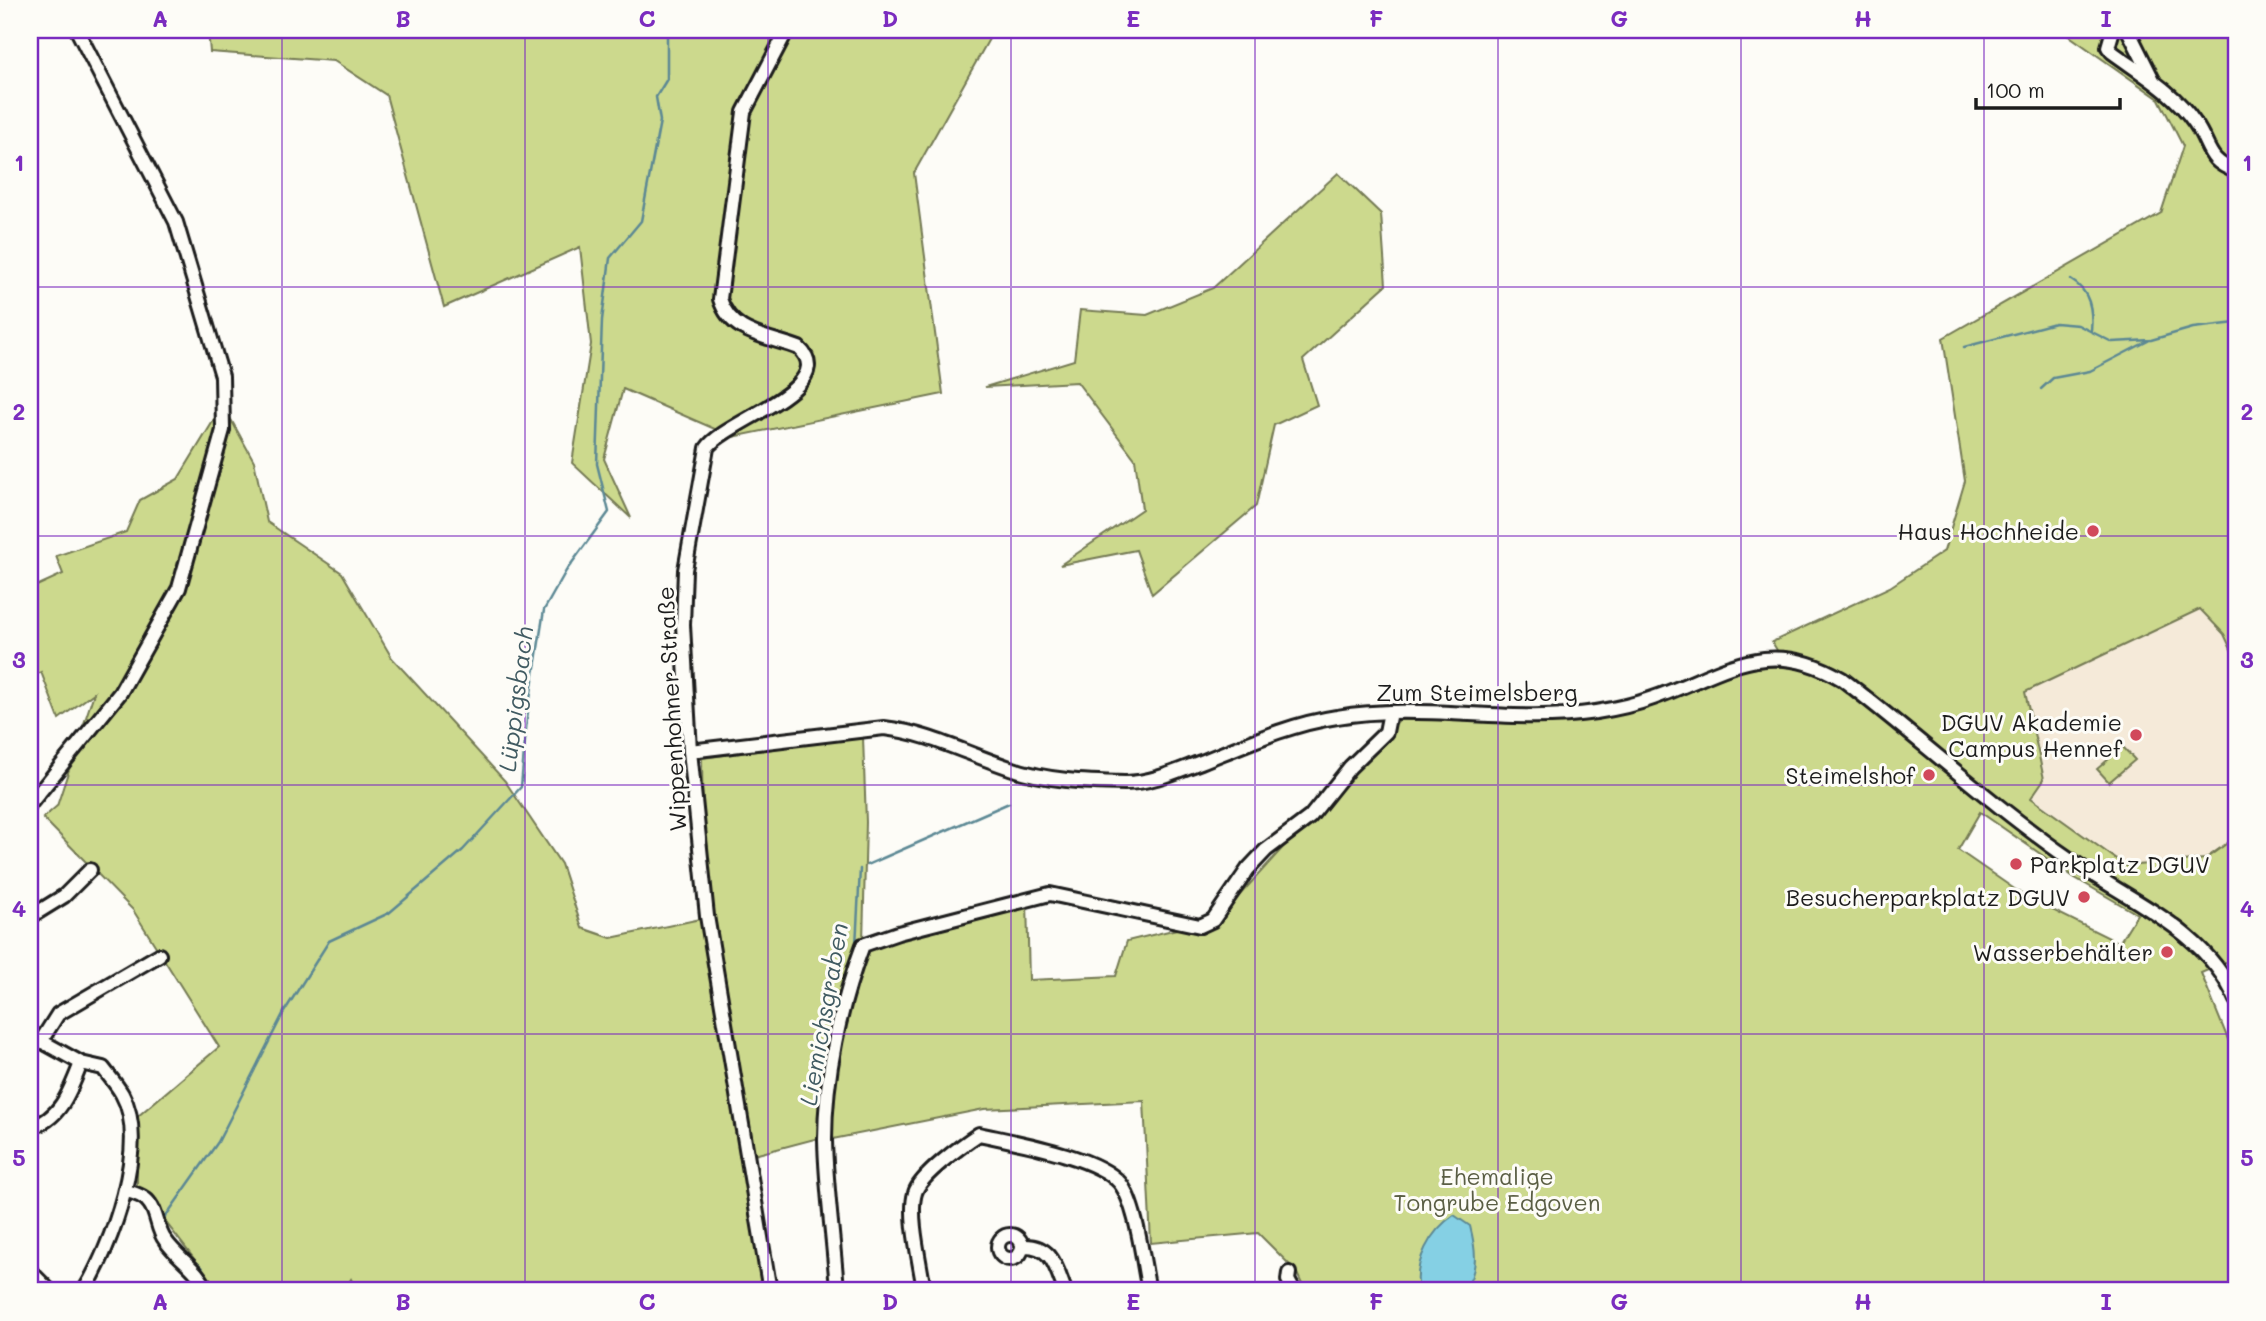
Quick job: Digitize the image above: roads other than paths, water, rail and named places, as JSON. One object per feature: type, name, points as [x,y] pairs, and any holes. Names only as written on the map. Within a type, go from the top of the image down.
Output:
[{"type":"street","points":[[30,804],[120,693],[179,588],[223,430],[222,376],[176,222],[77,30]]},
{"type":"street","name":"Wippenhohner Straße","points":[[770,1291],[707,916],[690,751],[683,625],[685,579],[704,457],[716,437],[792,391],[807,373],[809,365],[807,355],[799,348],[737,326],[726,314],[720,299],[744,112],[787,30]]},
{"type":"street","points":[[2113,30],[2108,47],[2181,104],[2197,127],[2210,154],[2222,166],[2236,171]]},
{"type":"street","points":[[2128,30],[2154,81]]},
{"type":"street","name":"Zum Steimelsberg","points":[[690,751],[862,728],[884,728],[905,730],[1010,768],[1052,779],[1129,783],[1161,777],[1253,742],[1336,717],[1390,712],[1528,716],[1582,714],[1653,698],[1733,664],[1774,656],[1821,666],[1861,694],[2068,858],[2174,926],[2211,957],[2228,981],[2236,1000]]},
{"type":"street","points":[[837,1291],[826,1160],[826,1117],[840,1020],[863,945],[1051,894],[1200,926],[1213,920],[1248,869],[1266,850],[1310,817],[1350,767],[1386,732],[1390,712]]},
{"type":"street","points":[[30,917],[64,896],[90,870]]},
{"type":"street","points":[[84,1291],[102,1262],[126,1191],[131,1135],[124,1096],[103,1068],[81,1063],[35,1041],[58,1014],[159,955]]},
{"type":"street","points":[[30,1127],[42,1125],[67,1100],[81,1063]]},
{"type":"street","points":[[925,1291],[913,1208],[915,1190],[952,1151],[979,1134],[1087,1162],[1119,1183],[1130,1206],[1149,1291]]},
{"type":"street","points":[[126,1191],[139,1194],[150,1202],[162,1237],[179,1258],[200,1274],[207,1291]]},
{"type":"street","points":[[1022,1246],[1035,1245],[1052,1255],[1065,1291]]},
{"type":"street","points":[[30,1271],[50,1291]]},
{"type":"street","points":[[1289,1273],[1288,1280],[1294,1291]]},
{"type":"water","points":[[1454,1215],[1470,1226],[1472,1235],[1475,1260],[1469,1283],[1464,1291],[1419,1291],[1419,1269],[1425,1248],[1445,1222]]},
{"type":"waterway","name":"Lüppigsbach","points":[[163,1220],[218,1142],[284,1012],[329,941],[389,913],[463,850],[521,787],[527,718],[544,610],[566,571],[609,512],[597,464],[602,320],[610,258],[641,221],[660,121],[656,97],[667,79],[667,30]]},
{"type":"waterway","points":[[2071,280],[2082,290],[2089,302],[2091,331]]},
{"type":"waterway","points":[[1964,347],[2055,323],[2078,325],[2112,342],[2151,340],[2193,328],[2236,323]]},
{"type":"waterway","points":[[2041,389],[2053,378],[2090,371],[2148,341]]},
{"type":"waterway","name":"Liemichsgraben","points":[[867,865],[1009,803]]},
{"type":"waterway","name":"Liemichsgraben","points":[[856,946],[860,869]]},
{"type":"waterway","name":"Lüppigsbach","points":[[182,1251],[202,1267],[206,1276]]},
{"type":"waterway","name":"Lüppigsbach","points":[[210,1285],[216,1291]]},
{"type":"place","name":"Haus Hochheide","points":[[2093,531]]},
{"type":"place","name":"DGUV Akademie Campus Hennef","points":[[2136,735]]},
{"type":"place","name":"Steimelshof","points":[[1929,775]]},
{"type":"place","name":"Parkplatz DGUV","points":[[2016,864]]},
{"type":"place","name":"Besucherparkplatz DGUV","points":[[2084,897]]},
{"type":"place","name":"Wasserbehälter","points":[[2167,952]]},
{"type":"park label","name":"Ehemalige Tongrube Edgoven","points":[[1497,1189]]}]
